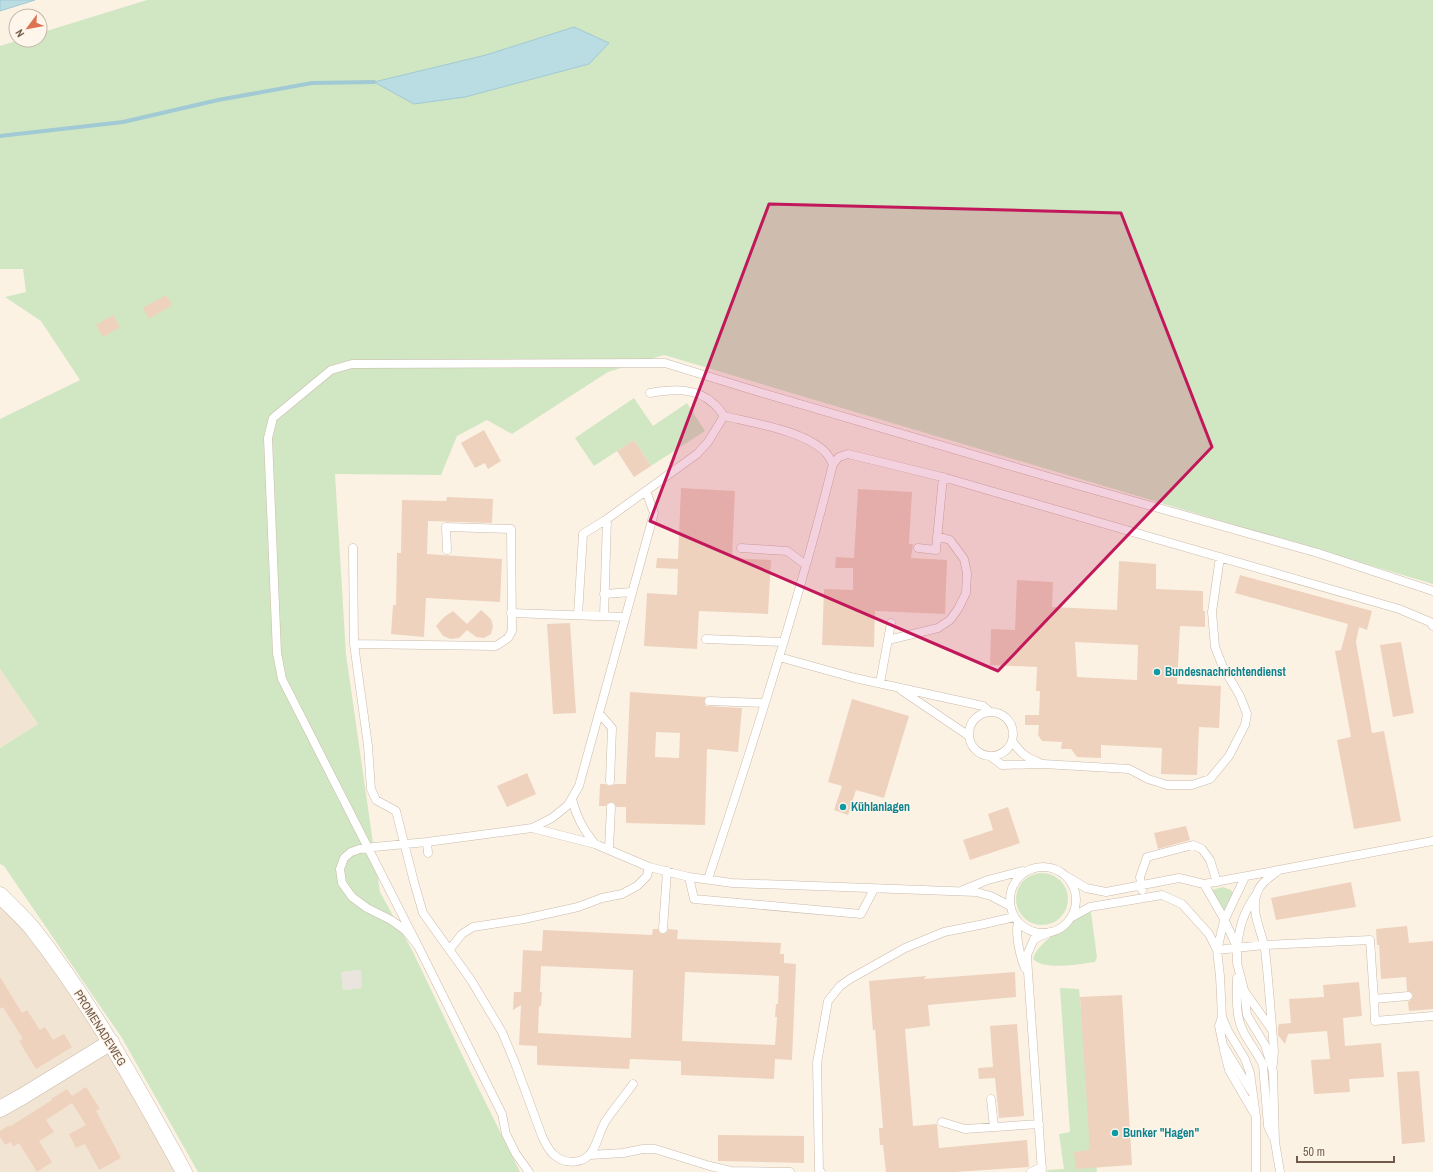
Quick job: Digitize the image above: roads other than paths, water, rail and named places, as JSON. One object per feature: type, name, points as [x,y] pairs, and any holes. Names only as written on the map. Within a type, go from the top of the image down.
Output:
[{"type":"street","name":"PROMENADEWEG","points":[[0,895],[31,926],[74,986],[111,1042],[184,1172]]},
{"type":"street","points":[[0,1109],[111,1042]]},
{"type":"lane","points":[[529,1172],[516,1154],[506,1134],[502,1114],[282,679],[277,653],[268,438],[273,418],[331,370],[352,364],[665,363],[1014,467],[1318,553],[1433,591]]},
{"type":"lane","points":[[650,393],[683,390],[700,393],[714,403],[724,416],[790,432],[809,441],[827,453],[833,464]]},
{"type":"lane","points":[[578,616],[583,534],[607,519],[697,454],[717,430],[724,416]]},
{"type":"lane","points":[[708,879],[750,754],[806,566],[833,464],[838,457],[848,454],[943,477],[1399,609],[1430,622],[1433,626]]},
{"type":"lane","points":[[918,548],[936,550],[943,477]]},
{"type":"lane","points":[[418,946],[405,930],[391,920],[367,908],[352,897],[342,883],[340,869],[344,858],[351,852],[368,848],[532,828],[552,818],[568,805],[579,786],[654,513],[646,491]]},
{"type":"lane","points":[[604,616],[607,519]]},
{"type":"lane","points":[[354,644],[496,646],[508,638],[512,631],[511,529],[446,526],[447,550]]},
{"type":"lane","points":[[888,640],[938,628],[950,620],[958,609],[966,593],[967,573],[964,559],[950,540],[937,536]]},
{"type":"lane","points":[[353,548],[354,644],[368,746],[371,789],[376,800],[396,811],[423,913],[450,949],[482,997],[502,1032],[547,1147],[553,1154],[562,1161],[573,1162],[581,1161],[590,1155],[604,1123],[633,1084]]},
{"type":"lane","points":[[741,548],[787,551],[806,566]]},
{"type":"lane","points":[[990,712],[979,716],[974,720],[971,725],[969,736],[974,748],[978,752],[990,756],[1002,765],[1043,764],[1129,769],[1148,779],[1167,785],[1192,785],[1210,779],[1229,756],[1245,725],[1247,714],[1240,696],[1223,667],[1215,647],[1212,612],[1220,557]]},
{"type":"lane","points":[[604,594],[632,592]]},
{"type":"lane","points":[[511,614],[625,617]]},
{"type":"lane","points":[[880,683],[890,623]]},
{"type":"lane","points":[[706,639],[783,642]]},
{"type":"lane","points":[[779,656],[855,678],[983,706],[990,712],[1002,715],[1010,723],[1013,735],[1012,741],[1010,746],[1001,754],[990,756]]},
{"type":"lane","points":[[897,687],[969,736]]},
{"type":"lane","points":[[709,701],[765,703]]},
{"type":"lane","points":[[599,713],[612,728],[610,781]]},
{"type":"lane","points":[[1012,741],[1021,754],[1043,764]]},
{"type":"lane","points":[[572,799],[575,811],[582,827],[596,844]]},
{"type":"lane","points":[[609,849],[611,807]]},
{"type":"lane","points":[[532,828],[596,844],[649,867],[689,877],[732,884],[976,892],[991,896],[1010,906]]},
{"type":"lane","points":[[959,891],[988,880],[1045,866],[1057,870],[1086,888],[1106,892],[1179,878],[1204,884],[1433,841]]},
{"type":"lane","points":[[427,842],[428,853]]},
{"type":"lane","points":[[1144,898],[1140,877],[1148,857],[1194,845],[1202,849],[1210,860],[1217,882]]},
{"type":"lane","points":[[450,949],[462,934],[473,926],[524,919],[578,907],[602,898],[622,894],[637,886],[648,876],[649,867]]},
{"type":"lane","points":[[1275,1142],[1268,1126],[1263,1065],[1259,1056],[1243,1032],[1238,1018],[1237,947],[1239,930],[1245,910],[1253,905],[1256,894],[1262,883],[1278,870]]},
{"type":"lane","points":[[663,929],[667,871]]},
{"type":"lane","points":[[1025,871],[1017,877],[1012,886],[1009,896],[1010,906],[1016,919],[1024,928],[1032,932],[1050,932]]},
{"type":"lane","points":[[1217,950],[1224,921],[1241,888],[1245,876]]},
{"type":"lane","points":[[689,877],[694,899],[860,914],[874,889]]},
{"type":"lane","points":[[1031,1172],[1042,1170],[1027,955],[1034,940],[1059,929],[1066,924],[1072,916],[1076,907],[1076,896],[1068,877]]},
{"type":"lane","points":[[1232,879],[1241,888],[1253,905],[1256,922],[1264,945],[1274,1051],[1273,1071],[1275,1142],[1280,1172]]},
{"type":"lane","points":[[1204,884],[1237,947]]},
{"type":"lane","points":[[1072,916],[1090,907],[1162,895],[1182,904],[1209,934],[1217,950],[1222,1016],[1220,1026],[1223,1045],[1229,1070],[1256,1116]]},
{"type":"lane","points":[[1016,919],[1016,928],[1022,962],[1028,972]]},
{"type":"lane","points":[[821,1172],[819,1170],[817,1063],[828,1002],[840,986],[906,948],[944,932],[1016,919]]},
{"type":"lane","points":[[1217,950],[1264,945],[1370,940],[1375,1021],[1433,1016]]},
{"type":"lane","points":[[1237,963],[1244,990],[1247,1015],[1265,1045],[1273,1071]]},
{"type":"lane","points":[[1244,990],[1272,1031]]},
{"type":"lane","points":[[1374,999],[1408,996]]},
{"type":"lane","points":[[1222,1016],[1228,1031],[1245,1059],[1250,1073],[1256,1116],[1257,1172]]},
{"type":"lane","points":[[1223,1045],[1253,1094]]},
{"type":"lane","points":[[991,1099],[994,1127]]},
{"type":"lane","points":[[942,1122],[965,1129],[1039,1124]]},
{"type":"lane","points":[[590,1155],[655,1149],[730,1171],[790,1172]]},
{"type":"lane","points":[[1274,1172],[1277,1158]]},
{"type":"water","points":[[0,0],[35,0],[8,8],[0,11]]},
{"type":"water","points":[[574,27],[609,43],[589,64],[465,97],[414,104],[374,82],[486,55]]},
{"type":"waterway","points":[[0,136],[123,122],[218,100],[312,83],[374,82]]},
{"type":"place","name":"Bundesnachrichtendienst","points":[[1157,672]]},
{"type":"place","name":"Kühlanlagen","points":[[843,807]]},
{"type":"place","name":"Bunker \"Hagen\"","points":[[1115,1133]]}]
